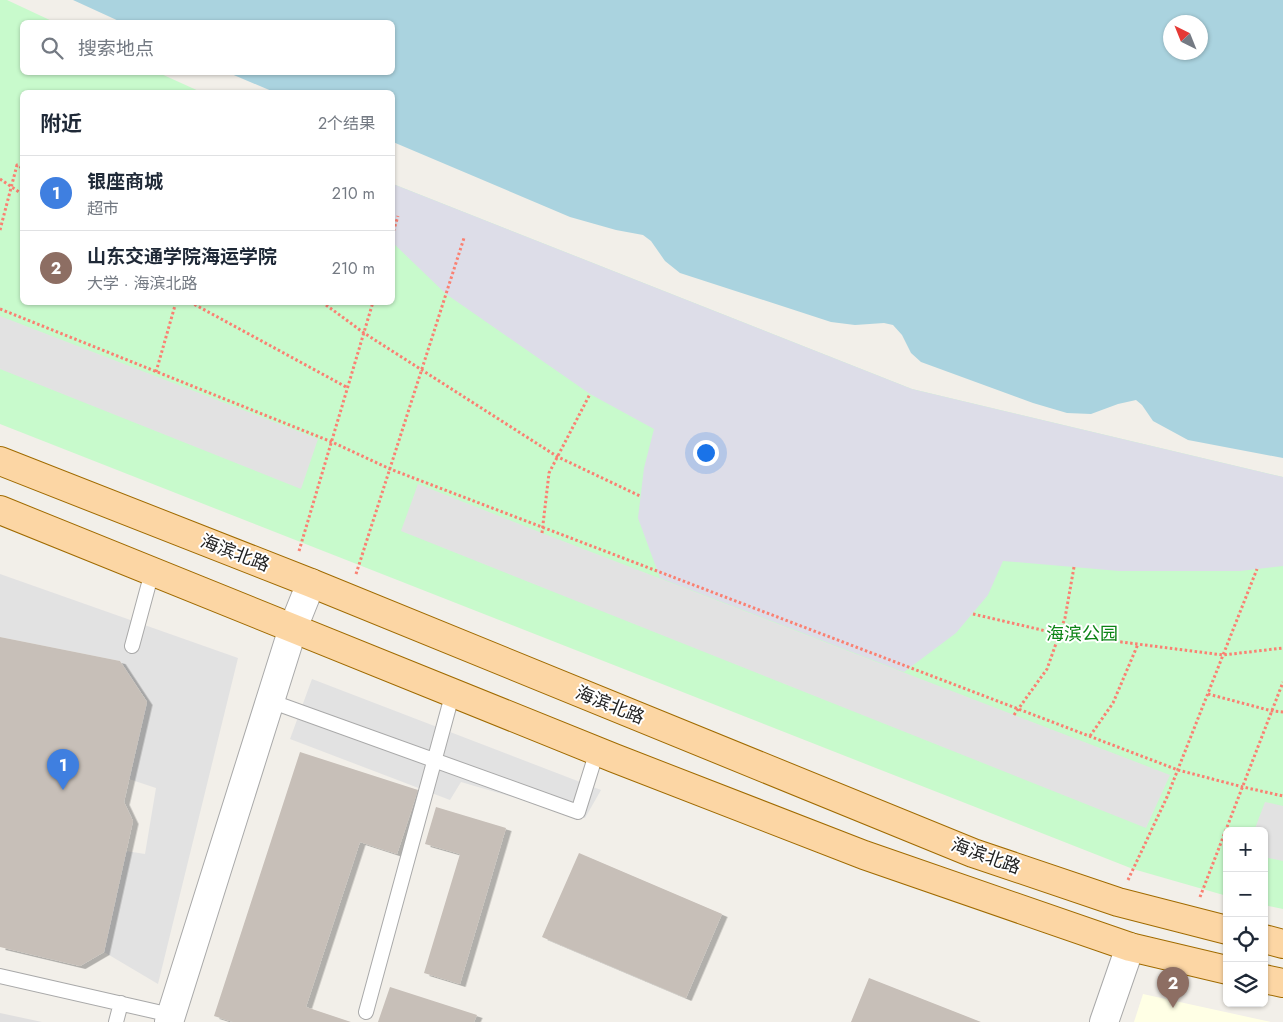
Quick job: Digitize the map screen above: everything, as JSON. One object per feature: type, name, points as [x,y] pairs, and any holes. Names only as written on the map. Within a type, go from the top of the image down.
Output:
[{"type":"main road","name":"海滨北路","points":[[0,461],[300,579],[972,853],[1118,902],[1223,929]]},
{"type":"main road","points":[[0,510],[597,751],[864,855],[1130,947],[1223,969]]},
{"type":"main road","points":[[1268,940],[1283,944]]},
{"type":"main road","points":[[1268,980],[1283,983]]},
{"type":"street","points":[[170,1018],[293,628],[300,579]]},
{"type":"street","points":[[1104,1022],[1130,947]]},
{"type":"lane","points":[[132,646],[152,572]]},
{"type":"lane","points":[[366,1012],[453,692]]},
{"type":"lane","points":[[270,701],[578,812],[597,751]]},
{"type":"lane","points":[[0,976],[121,1003],[170,1018]]},
{"type":"lane","points":[[116,1022],[121,1003]]},
{"type":"path","points":[[0,230],[16,165],[20,167]]},
{"type":"path","points":[[0,179],[20,193]]},
{"type":"path","points":[[395,226],[398,216]]},
{"type":"path","points":[[347,598],[464,238]]},
{"type":"path","points":[[156,372],[175,305]]},
{"type":"path","points":[[196,305],[348,388]]},
{"type":"path","points":[[326,305],[364,332],[558,456],[640,496]]},
{"type":"path","points":[[300,579],[303,543],[372,305]]},
{"type":"path","points":[[0,309],[332,442],[390,469],[1178,770],[1283,796]]},
{"type":"path","points":[[542,533],[549,473],[590,394]]},
{"type":"path","points":[[1014,715],[1047,669],[1065,618],[1074,567]]},
{"type":"path","points":[[1118,902],[1168,796],[1257,569]]},
{"type":"path","points":[[973,614],[1059,634],[1224,655],[1283,648]]},
{"type":"path","points":[[1090,736],[1113,703],[1138,644]]},
{"type":"path","points":[[1190,920],[1283,682]]},
{"type":"path","points":[[1208,694],[1272,711],[1283,712]]},
{"type":"shaded area","points":[[395,185],[912,389],[1283,477],[1283,566],[1240,571],[1119,571],[1003,561],[988,595],[956,633],[904,672],[660,578],[638,518],[644,468],[654,429],[590,394],[446,294],[395,245]]},
{"type":"shaded area","points":[[0,316],[318,439],[301,489],[0,369]]},
{"type":"shaded area","points":[[418,484],[1170,775],[1146,828],[401,531]]},
{"type":"shaded area","points":[[0,574],[238,658],[158,984],[104,952],[126,851],[145,854],[156,788],[129,779],[147,701],[120,661],[0,637]]},
{"type":"shaded area","points":[[312,679],[601,790],[585,818],[461,782],[450,800],[290,739]]},
{"type":"shaded area","points":[[1265,802],[1283,806],[1283,861],[1268,858],[1268,827],[1256,827]]},
{"type":"shaded area","points":[[1143,994],[1271,1022],[1134,1022]]},
{"type":"shaded area","points":[[0,1013],[42,1022],[0,1022]]},
{"type":"green space","name":"海滨公园","points":[[0,0],[7,0],[50,20],[20,20],[20,75],[163,75],[197,90],[20,90],[20,305],[395,305],[395,185],[912,389],[1283,477],[1283,909],[1268,906],[1268,827],[1223,827],[1223,895],[1133,869],[0,424]]},
{"type":"water","points":[[73,0],[1283,0],[1283,458],[1188,440],[1153,421],[1142,405],[1136,400],[1118,404],[1091,414],[1067,413],[1033,403],[921,362],[911,353],[902,335],[893,325],[884,323],[855,325],[831,322],[680,273],[665,261],[651,241],[643,235],[616,230],[570,217],[395,143],[395,90],[269,90],[234,75],[395,75],[395,20],[117,20]]},
{"type":"building","points":[[0,637],[120,661],[147,702],[124,802],[133,821],[104,952],[80,966],[0,947]]},
{"type":"building","points":[[300,752],[418,790],[397,854],[360,842],[306,1007],[351,1022],[233,1022],[214,1016]]},
{"type":"building","points":[[436,807],[506,828],[460,984],[424,973],[460,854],[425,844]]},
{"type":"building","points":[[579,853],[722,914],[686,998],[542,937]]},
{"type":"building","points":[[869,978],[981,1022],[851,1022]]},
{"type":"building","points":[[390,987],[477,1015],[474,1022],[378,1022]]},
{"type":"place","name":"银座商城","points":[[63,790]]},
{"type":"place","name":"山东交通学院海运学院","points":[[1173,1008]]}]
